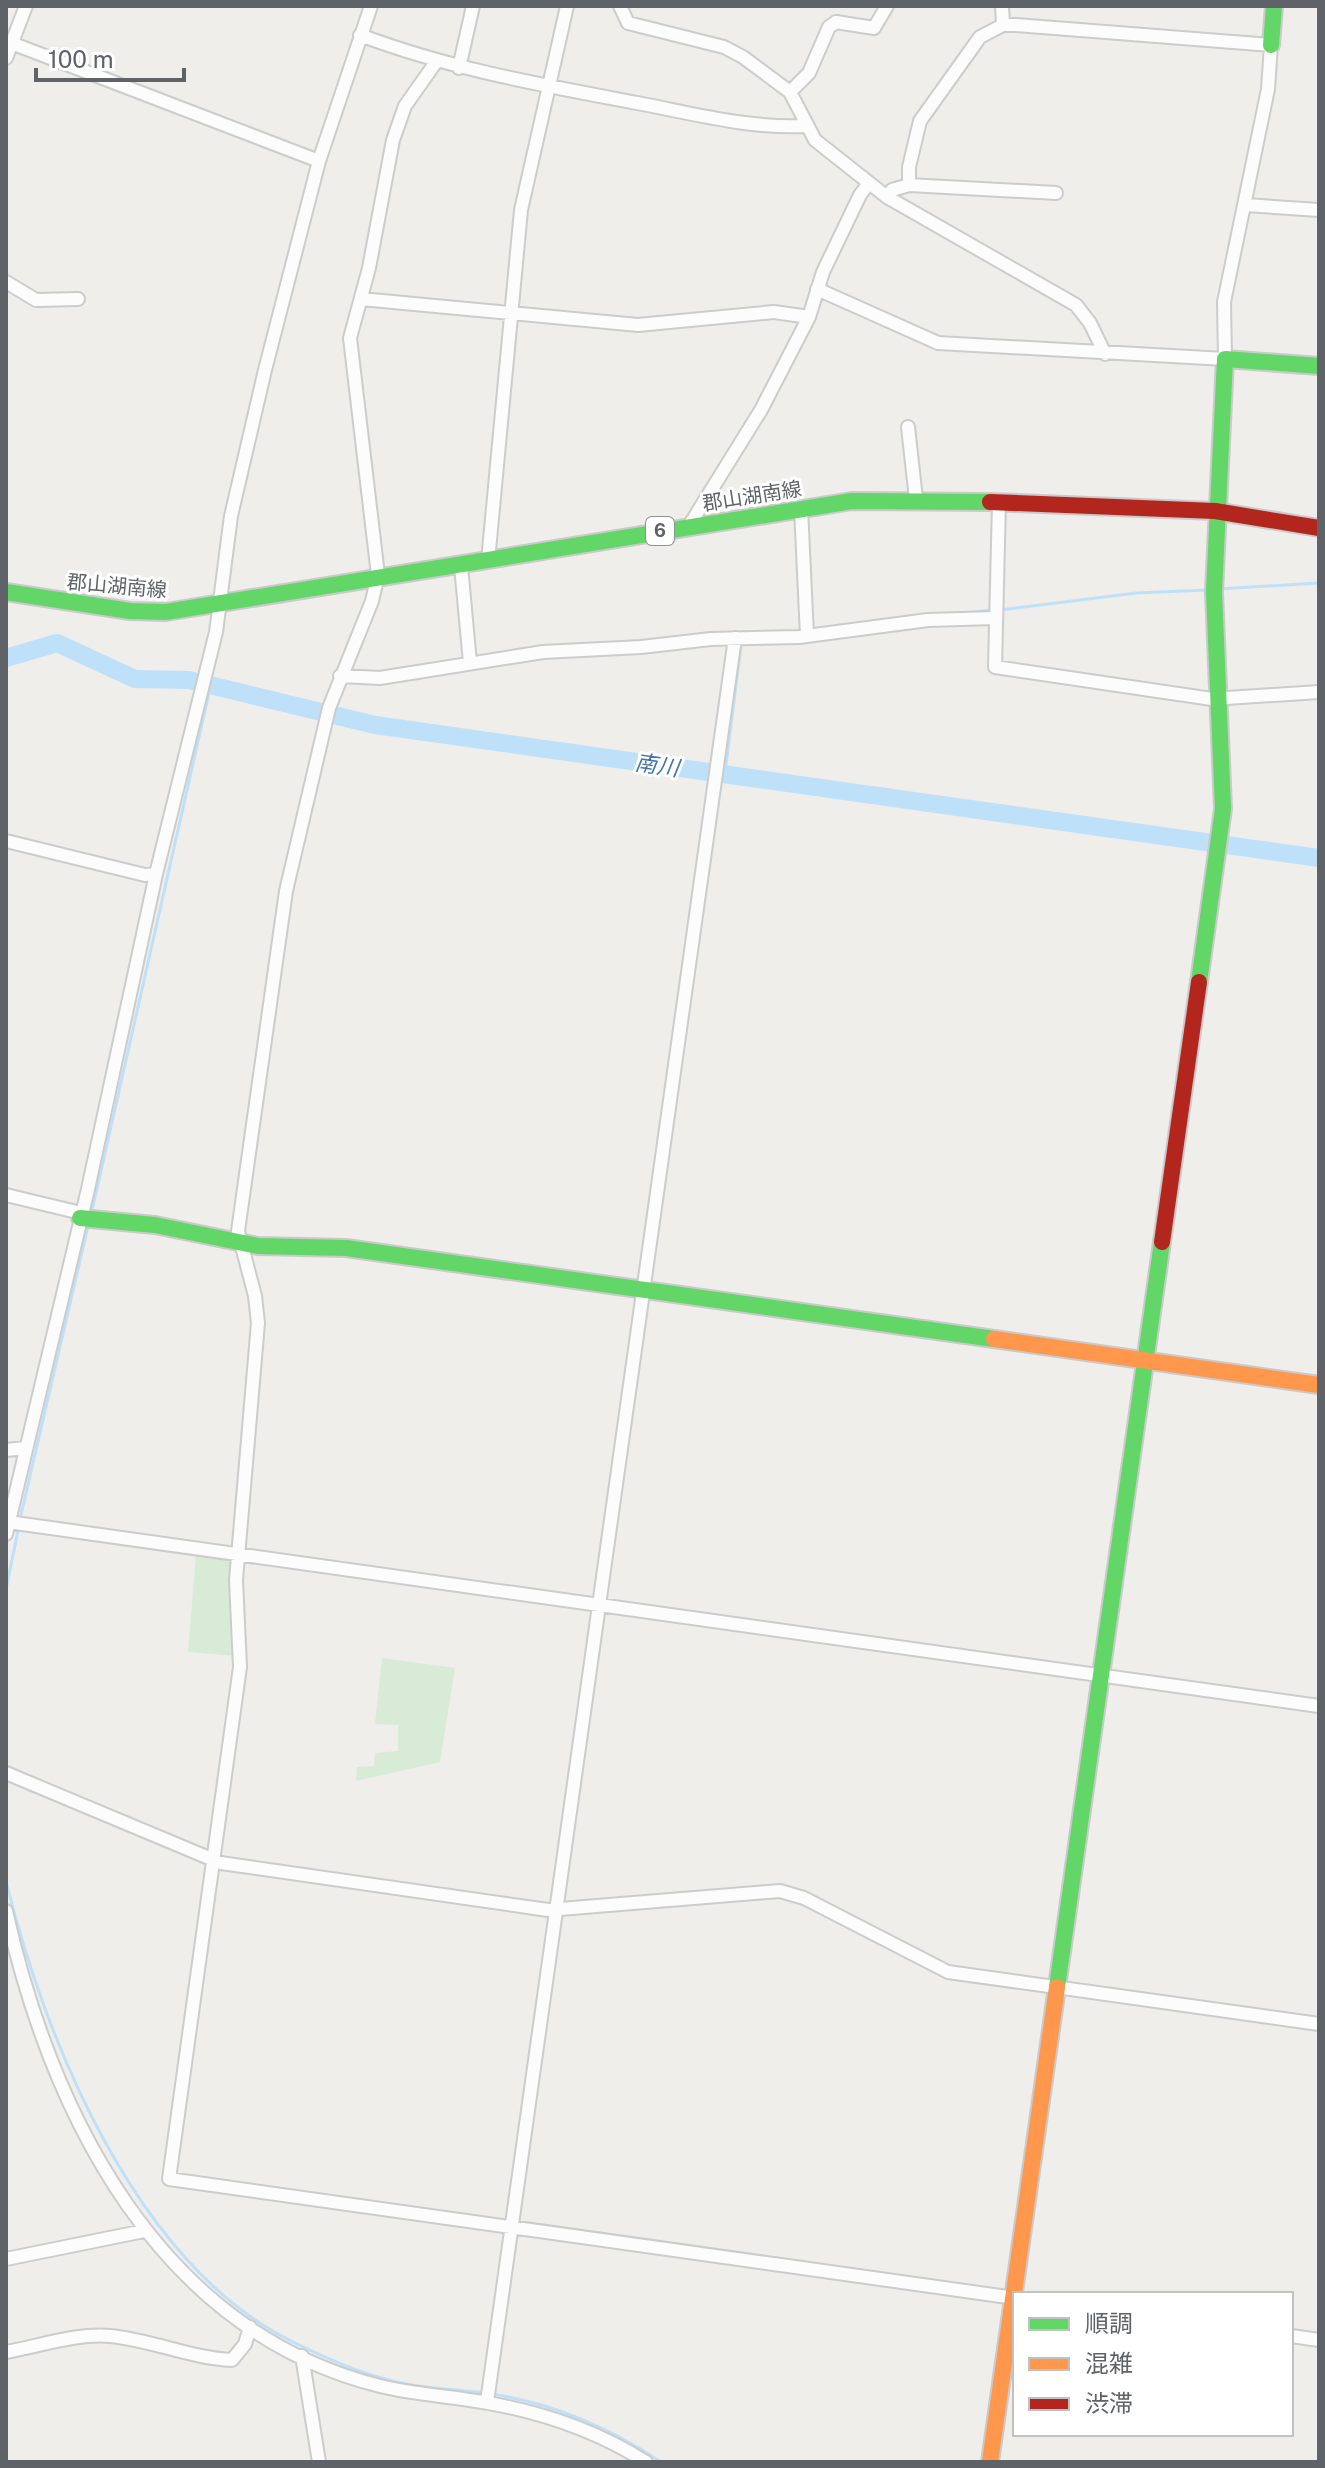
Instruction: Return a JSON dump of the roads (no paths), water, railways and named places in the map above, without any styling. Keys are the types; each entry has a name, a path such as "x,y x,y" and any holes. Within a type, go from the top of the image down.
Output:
{"street":[{"path":"6,58 9,42 26,6"},
{"path":"371,6 319,161 231,516 216,632 156,874 26,1448 13,1526 1319,1706"},
{"path":"459,68 473,6"},
{"path":"488,561 526,172 567,6"},
{"path":"620,6 628,23 724,47 743,57 790,92 805,126 821,145 842,158 887,197 1076,305 1090,323 1105,354"},
{"path":"790,92 809,73 829,27 836,22 874,28 887,6"},
{"path":"1002,6 1003,25"},
{"path":"1015,2292 1220,834 1224,783 1214,592 1215,511 1225,359 1224,302 1268,89 1274,6"},
{"path":"909,185 909,167 920,121 980,37 1003,25 1271,45"},
{"path":"360,35 436,62 548,87 697,116 805,126"},
{"path":"9,42 319,161"},
{"path":"436,62 405,106 393,140 361,299 350,338 362,455 372,507 376,580 372,601 329,708 286,891 238,1231 255,1296 258,1323 238,1556 240,1667 169,2179 1013,2298"},
{"path":"689,526 761,410 809,317 817,289 860,195 869,183"},
{"path":"887,197 892,190 909,185 1056,193"},
{"path":"1246,205 1319,210"},
{"path":"6,282 36,300 78,299"},
{"path":"817,289 938,343 1319,366"},
{"path":"361,299 638,325 774,312 809,317"},
{"path":"908,427 916,499"},
{"name":"郡山湖南線","path":"6,592 130,611 217,606 852,501 916,499 1215,511 1319,528"},
{"path":"999,502 995,667 1220,699 1319,692"},
{"path":"801,508 807,636"},
{"path":"461,566 470,663"},
{"path":"340,676 380,678 543,652 807,636 928,620 995,618"},
{"path":"487,2402 735,638"},
{"path":"6,841 145,875 156,874"},
{"path":"6,1195 81,1215 273,1247 346,1248 1319,1385"},
{"path":"6,1450 26,1448"},
{"path":"6,1773 150,1831 212,1861 557,1910 780,1891 804,1898 937,1968 1319,2024"},
{"path":"6,1911 38,2025 62,2085 98,2160 144,2231 200,2288 250,2327 302,2356 379,2386 487,2402 587,2429 646,2462"},
{"path":"6,2259 144,2231"},
{"path":"990,2462 1013,2305"},
{"path":"6,2352 75,2338 109,2336 186,2354 232,2360 245,2344 250,2327"},
{"path":"1293,2336 1319,2340"},
{"path":"302,2356 319,2462"}],"waterway":[{"path":"1219,589 1319,583"},
{"path":"1000,610 1136,593 1207,590"},
{"path":"964,613 993,610"},
{"name":"南川","path":"6,658 57,643 135,679 189,680 375,725 1319,858"},
{"path":"725,773 741,645"},
{"path":"91,1215 211,684"},
{"path":"20,1519 88,1226"},
{"path":"6,1589 19,1526"},
{"path":"6,1881 45,2009 73,2076 105,2142 143,2204 187,2260 237,2307 293,2342 322,2355 367,2374 397,2382 485,2393"},
{"path":"492,2394 538,2404 580,2419 621,2438 661,2462"}]}
